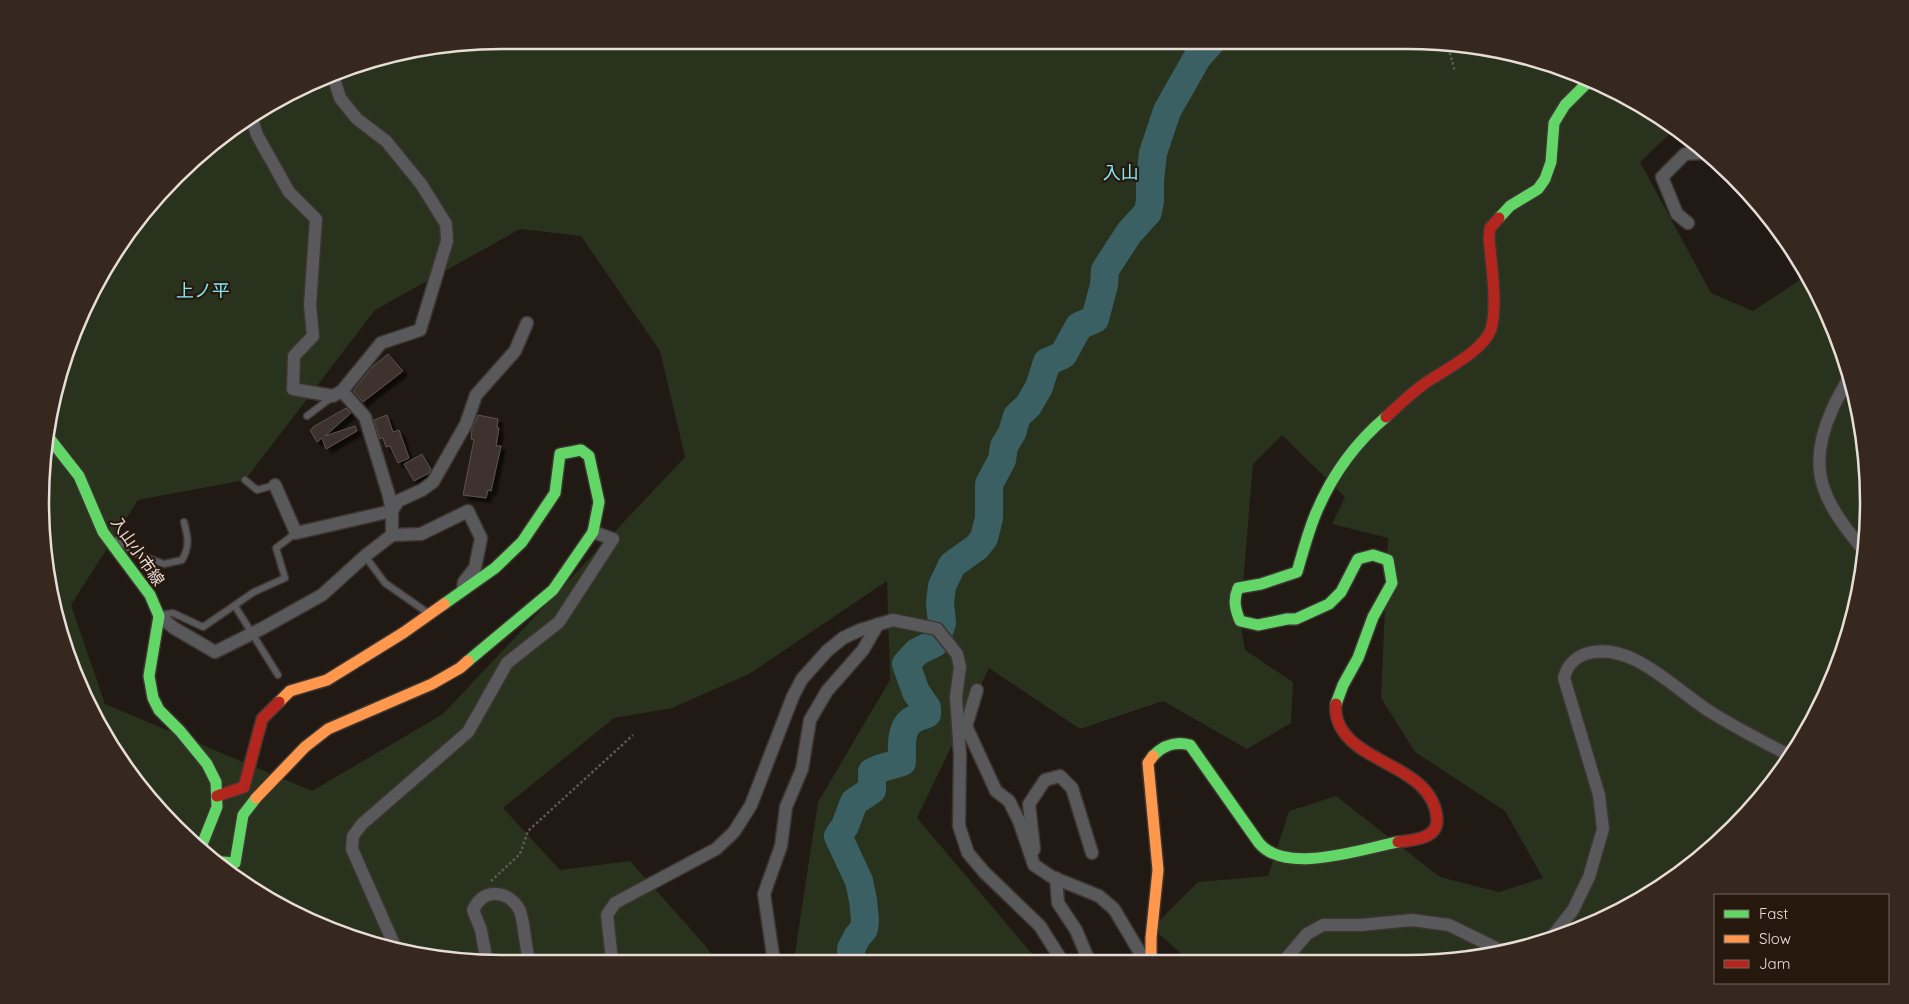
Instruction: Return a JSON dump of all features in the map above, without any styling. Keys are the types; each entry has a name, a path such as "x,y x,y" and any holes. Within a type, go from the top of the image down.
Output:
{"street":[{"path":"335,81 340,98 357,119 386,141 421,184 446,224 447,242 420,330 381,343 338,393"},
{"path":"1151,955 1158,889 1158,869 1148,763 1154,754 1162,748 1182,742 1190,746 1267,852 1274,855 1285,857 1344,855 1419,839 1431,834 1436,828 1437,814 1429,794 1421,785 1395,767 1362,749 1351,740 1343,730 1336,714 1340,691 1358,658 1372,618 1392,583 1388,560 1373,555 1358,559 1341,592 1329,604 1296,619 1258,625 1240,621 1234,605 1234,596 1238,588 1261,584 1296,572 1315,514 1326,491 1336,472 1366,434 1424,385 1461,361 1487,338 1491,329 1494,312 1490,228 1510,206 1538,189 1545,179 1551,162 1554,123 1564,105 1585,85"},
{"path":"253,123 257,135 289,192 316,218 310,305 313,336 294,356 293,388 338,393 365,417 392,511 392,535"},
{"path":"1688,223 1677,214 1662,177 1685,154 1697,153"},
{"path":"275,485 296,533 392,511 398,501 422,490 433,482 466,424 476,395 515,350 527,323"},
{"path":"1845,385 1832,410 1822,438 1818,453 1818,470 1828,498 1858,544"},
{"name":"入山小市線","path":"53,443 79,476 103,532 150,595 159,616"},
{"path":"217,796 244,787 262,719 290,692 327,680 403,633 494,568 522,542 555,493 560,454 581,450 589,456 599,502 593,532 553,590 460,668 432,684 328,729 305,747 243,815 234,863 227,862"},
{"path":"203,843 217,807 216,782 207,764 180,731 159,710 154,698 149,676 159,616 174,628 215,652 322,594 392,535 422,534 468,511 481,538 475,568 464,582 462,591"},
{"path":"393,942 352,849 353,836 362,824 468,732 507,663 559,622 613,538 593,532"},
{"path":"611,955 607,915 614,903 716,849 734,832 752,806 793,696 802,679 827,651 843,638 860,630 893,620 938,629 957,654 960,668 956,697 960,750 959,826 968,853 984,872 1040,926 1058,955"},
{"path":"773,955 764,894 780,846 786,807 802,769 810,720 827,691 863,650 878,624"},
{"path":"1558,929 1573,910 1589,876 1603,829 1599,795 1564,678 1566,670 1575,659 1588,654 1609,651 1632,658 1648,667 1710,712 1784,753"},
{"path":"960,750 977,690"},
{"path":"966,726 996,791 1009,801 1034,865 1056,878 1099,896 1114,910 1141,955"},
{"path":"1030,853 1034,849 1029,804 1045,780 1060,776 1072,788 1092,853"},
{"path":"1056,878 1058,903 1076,930 1086,955"},
{"path":"485,954 481,930 473,910 481,899 495,893 504,895 520,910 527,955"},
{"path":"1288,955 1307,934 1323,925 1361,925 1412,920 1449,925 1494,947"}],"lane":[{"path":"307,416 338,393"},
{"path":"245,480 257,490 275,485"},
{"path":"103,532 137,554 164,564 182,560 187,551 188,539 184,522"},
{"path":"159,616 173,614 204,627 254,592 285,578 276,548 296,533"},
{"path":"365,556 385,583 429,614"},
{"path":"234,606 278,676"}],"path":[{"path":"1449,51 1455,72"},
{"path":"487,885 520,854 528,831 633,735"}],"green space":[{"path":"1407,49 1466,53 1524,64 1580,83 1634,109 1671,133 1640,162 1711,293 1753,311 1802,279 1826,329 1836,356 1852,414 1856,443 1859,472 1859,532 1852,590 1845,619 1826,675 1814,702 1800,729 1767,778 1748,801 1706,843 1683,862 1634,895 1580,921 1524,940 1495,947 1437,954 1183,955 1152,928 1198,882 1268,876 1289,811 1336,796 1440,877 1499,892 1543,878 1505,811 1415,752 1381,698 1388,538 1332,524 1345,497 1282,435 1253,464 1240,621 1245,650 1293,682 1291,723 1247,749 1163,701 1080,729 989,668 917,818 1033,955 790,955 795,953 818,802 890,680 887,581 749,674 672,708 614,718 503,808 560,870 630,861 712,955 472,954 414,947 385,940 329,921 275,895 226,862 203,843 161,801 142,778 109,729 95,702 83,675 64,619 57,590 50,532 50,472 57,414 64,385 83,329 95,302 109,275 142,226 161,203 203,161 226,142 275,109 329,83 385,64 414,57 472,50","holes":["520,229 581,236 660,351 685,457 443,714 312,791 105,704 71,605 138,500 245,480 375,310"]}],"building":[{"path":"388,354 403,371 363,402 353,391 373,366"},
{"path":"346,408 351,413 325,436 355,426 357,431 326,449 322,438 317,442 310,430"},
{"path":"387,415 393,432 399,430 409,458 398,463 390,446 386,447 383,438 380,439 374,420"},
{"path":"478,415 498,419 497,428 499,428 496,446 501,446 491,491 488,490 486,498 463,495 474,440 471,439 472,429"},
{"path":"422,454 431,469 429,473 414,481 404,464"}],"waterway":[{"path":"851,955 851,949 857,937 864,929 863,900 859,881 838,836 845,826 854,802 872,790 872,772 902,762 904,731 911,721 927,714 927,708 916,692 906,664 917,652 935,643 942,623 940,603 942,586 952,565 977,547 984,538 989,518 989,484 1002,460 1004,446 1012,433 1017,416 1028,406 1039,387 1047,362 1063,355 1079,326 1095,319 1104,285 1105,270 1129,233 1148,212 1153,153 1167,111 1197,58 1205,49"}],"traffic: fast":[{"path":"1499,218 1510,206 1538,189 1545,179 1551,162 1554,123 1565,105 1585,85"},
{"path":"1336,704 1343,685 1358,658 1373,617 1392,583 1388,560 1373,555 1358,559 1341,592 1329,604 1296,619 1258,625 1240,621 1235,601 1238,588 1261,584 1297,572 1313,520 1329,486 1354,449 1386,417"},
{"path":"53,443 79,476 103,532 150,595 159,616 149,676 153,698 159,710 180,731 207,764 216,782 217,807 203,843"},
{"path":"444,604 495,568 522,542 555,493 560,454 581,450 589,456 599,502 593,532 553,590 468,661"},
{"path":"1153,756 1161,749 1170,745 1179,743 1190,745 1259,843 1271,853 1287,858 1306,859 1346,854 1398,842"},
{"path":"226,862 235,863 243,815 256,798"}],"traffic: slow":[{"path":"279,702 290,691 327,680 403,633 444,604"},
{"path":"256,798 305,747 328,729 432,684 460,668 468,661"},
{"path":"1151,955 1158,870 1148,763 1153,756"}],"traffic: jam":[{"path":"1386,417 1419,388 1471,353 1487,337 1491,329 1494,309 1490,228 1499,218"},
{"path":"217,796 244,787 262,719 279,702"},
{"path":"1336,704 1338,721 1343,731 1351,740 1366,752 1417,782 1427,792 1434,804 1437,819 1433,831 1424,837 1398,842"}],"district":[{"name":"入山","path":"1121,172"},
{"name":"上ノ平","path":"203,290"}]}
